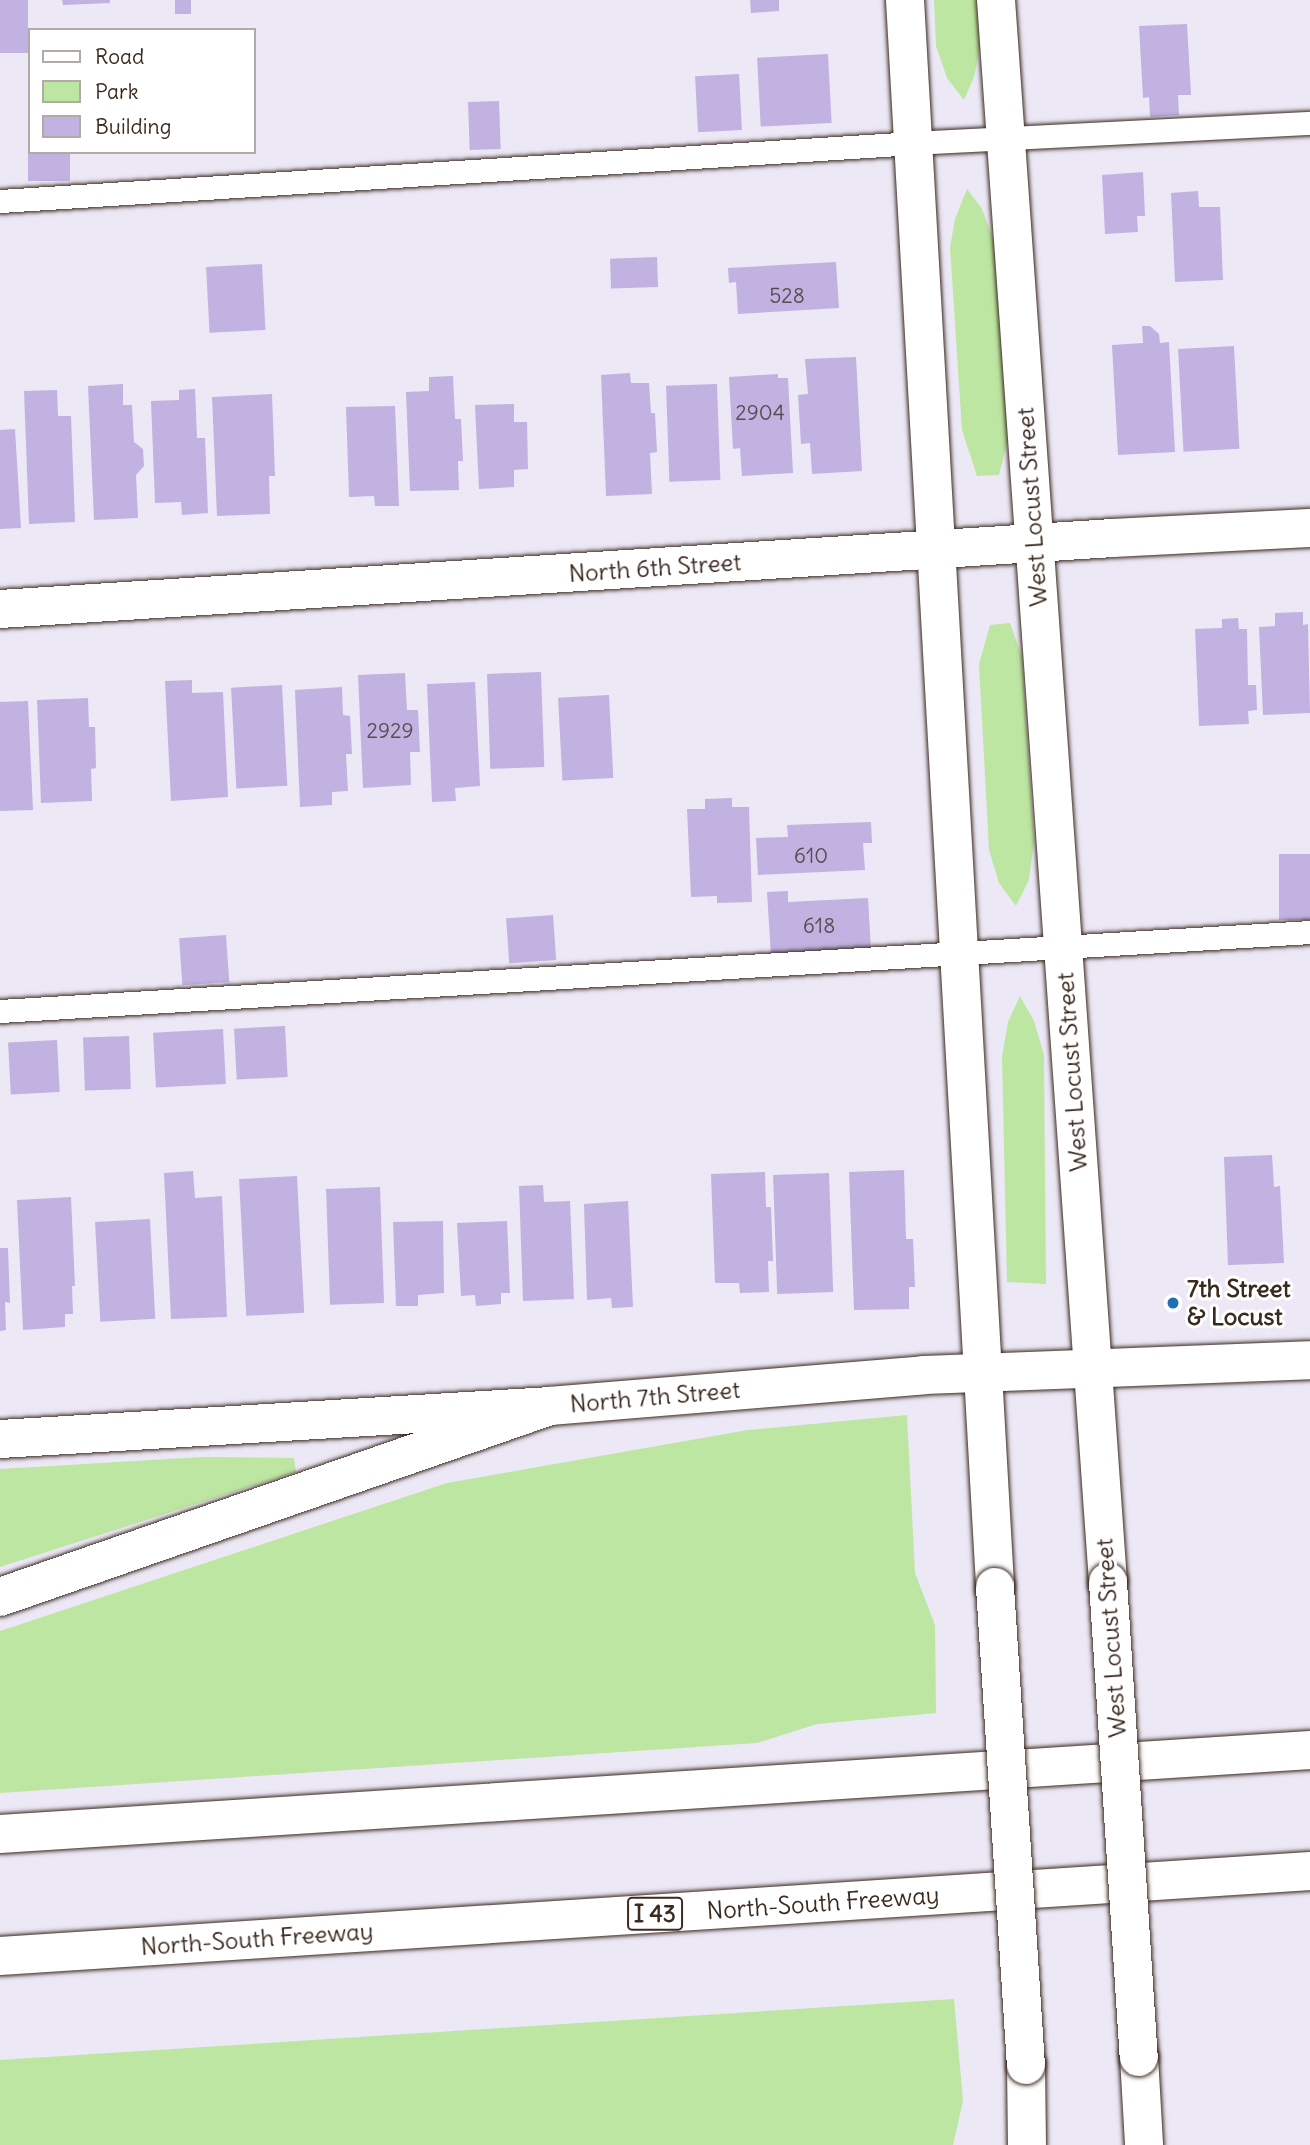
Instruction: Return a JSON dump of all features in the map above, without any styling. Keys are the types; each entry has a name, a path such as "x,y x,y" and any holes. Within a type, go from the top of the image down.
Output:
{"main road":[{"path":"905,0 995,1587 1026,2065 1027,2145"},
{"name":"West Locust Street","path":"996,0 1108,1582 1144,2145"},
{"name":"North 6th Street","path":"0,609 1310,528"},
{"name":"North 7th Street","path":"0,1439 550,1406 983,1373 1310,1360"},
{"path":"0,1597 550,1406"},
{"path":"0,1834 1310,1750"},
{"name":"North-South Freeway","path":"0,1956 1310,1871"}],"lane":[{"path":"0,201 913,144 1310,123"},
{"path":"0,1012 1310,932"}],"green space":[{"path":"934,0 978,0 981,44 974,77 964,100 947,78 936,46"},
{"path":"967,189 982,209 997,249 1008,440 999,475 977,476 962,430 950,247 955,219"},
{"path":"1010,623 1022,657 1034,841 1029,880 1016,906 999,883 989,850 979,664 990,625"},
{"path":"1020,996 1034,1021 1044,1055 1046,1284 1007,1282 1002,1057 1008,1022"},
{"path":"907,1415 915,1573 935,1625 936,1713 817,1724 757,1743 0,1793 0,1631 447,1483 748,1430"},
{"path":"202,1457 294,1458 296,1472 0,1567 0,1469"},
{"path":"954,1999 963,2101 953,2145 0,2145 0,2060"}],"building":[{"path":"0,0 28,0 28,53 0,53"},
{"path":"62,0 110,0 110,3 63,5"},
{"path":"175,0 191,0 191,14 175,14"},
{"path":"750,0 779,0 779,11 751,13"},
{"path":"1187,24 1191,95 1178,95 1179,115 1150,117 1149,97 1143,98 1139,26"},
{"path":"828,54 832,123 761,127 757,58"},
{"path":"739,74 742,130 698,132 695,76"},
{"path":"499,101 501,149 470,150 468,102"},
{"path":"28,154 70,154 70,181 28,181"},
{"path":"1143,172 1145,216 1137,216 1138,232 1105,234 1102,175"},
{"path":"1198,191 1199,207 1220,207 1223,280 1175,282 1171,193"},
{"path":"657,257 658,287 611,289 610,259"},
{"path":"836,262 839,308 738,314 736,282 729,283 728,268"},
{"path":"262,264 265,330 210,333 206,267"},
{"path":"1142,326 1150,326 1159,334 1160,343 1169,342 1175,452 1118,455 1112,345 1143,343"},
{"path":"1234,346 1239,449 1183,452 1178,349"},
{"path":"856,357 862,471 812,474 810,443 801,444 798,395 808,394 805,359"},
{"path":"630,373 631,383 649,383 651,413 655,413 657,452 650,453 652,494 606,496 601,375"},
{"path":"778,374 778,378 788,378 793,473 742,476 740,448 733,449 729,377"},
{"path":"453,376 455,419 461,419 463,461 458,461 459,490 410,491 406,392 429,391 429,377"},
{"path":"123,384 123,405 132,405 134,442 143,449 144,466 136,475 138,518 94,520 88,386"},
{"path":"717,384 720,480 669,482 666,386"},
{"path":"195,389 197,438 205,438 208,513 182,515 181,502 155,503 151,401 179,400 179,390"},
{"path":"57,390 58,416 71,416 75,522 29,524 24,391"},
{"path":"272,394 275,476 269,476 270,514 217,516 212,397"},
{"path":"514,404 514,422 527,422 528,469 514,470 514,487 479,489 475,405"},
{"path":"395,406 399,506 375,506 374,496 349,497 346,407"},
{"path":"15,429 21,528 0,529 0,430"},
{"path":"1303,612 1303,625 1308,624 1310,713 1263,715 1259,627 1275,626 1275,613"},
{"path":"1238,618 1239,629 1247,629 1248,685 1256,685 1257,710 1248,711 1249,724 1199,726 1195,629 1222,628 1222,619"},
{"path":"541,672 544,767 490,769 487,674"},
{"path":"405,673 407,710 418,710 420,752 410,752 411,785 363,788 358,675"},
{"path":"192,680 192,693 223,692 228,797 171,801 165,681"},
{"path":"475,682 480,786 455,788 456,801 432,802 427,684"},
{"path":"282,685 287,786 236,789 231,688"},
{"path":"342,687 343,715 350,716 352,754 346,754 348,791 332,792 332,805 300,807 295,690"},
{"path":"609,695 613,778 562,781 558,698"},
{"path":"88,698 89,727 95,727 96,768 91,769 92,801 41,803 37,700"},
{"path":"28,701 33,810 0,811 0,702"},
{"path":"732,798 732,807 749,807 752,902 717,903 717,896 691,897 687,809 705,809 705,799"},
{"path":"871,822 872,843 863,843 865,870 758,875 756,838 788,837 787,825"},
{"path":"1279,854 1310,854 1310,920 1279,920"},
{"path":"788,891 788,902 868,898 871,950 771,956 767,892"},
{"path":"553,915 556,960 509,963 506,918"},
{"path":"226,935 229,982 182,985 179,938"},
{"path":"285,1026 288,1077 237,1080 234,1029"},
{"path":"223,1029 226,1084 156,1088 153,1033"},
{"path":"129,1036 131,1089 85,1091 83,1038"},
{"path":"57,1040 60,1092 11,1094 8,1043"},
{"path":"1272,1155 1274,1187 1280,1186 1284,1263 1228,1265 1224,1157"},
{"path":"904,1170 906,1239 913,1239 915,1287 909,1287 909,1309 854,1310 849,1172"},
{"path":"193,1171 195,1198 222,1196 227,1317 171,1319 164,1173"},
{"path":"765,1172 766,1207 771,1207 773,1261 768,1261 769,1292 740,1293 739,1283 715,1283 711,1174"},
{"path":"829,1173 833,1292 777,1294 773,1175"},
{"path":"297,1176 304,1313 246,1316 239,1179"},
{"path":"543,1185 544,1202 570,1201 574,1299 523,1301 519,1186"},
{"path":"380,1187 384,1303 330,1305 326,1189"},
{"path":"71,1197 75,1286 72,1286 73,1314 65,1314 65,1327 23,1330 17,1200"},
{"path":"628,1201 633,1307 612,1308 611,1298 587,1300 584,1204"},
{"path":"150,1219 155,1319 100,1322 95,1222"},
{"path":"443,1221 444,1293 418,1295 418,1306 396,1306 393,1222"},
{"path":"507,1221 510,1293 501,1293 501,1304 476,1306 475,1295 461,1296 457,1223"},
{"path":"0,1248 8,1248 10,1303 5,1302 6,1330 0,1331"}],"place":[{"name":"7th Street & Locust","path":"1173,1303"}]}
